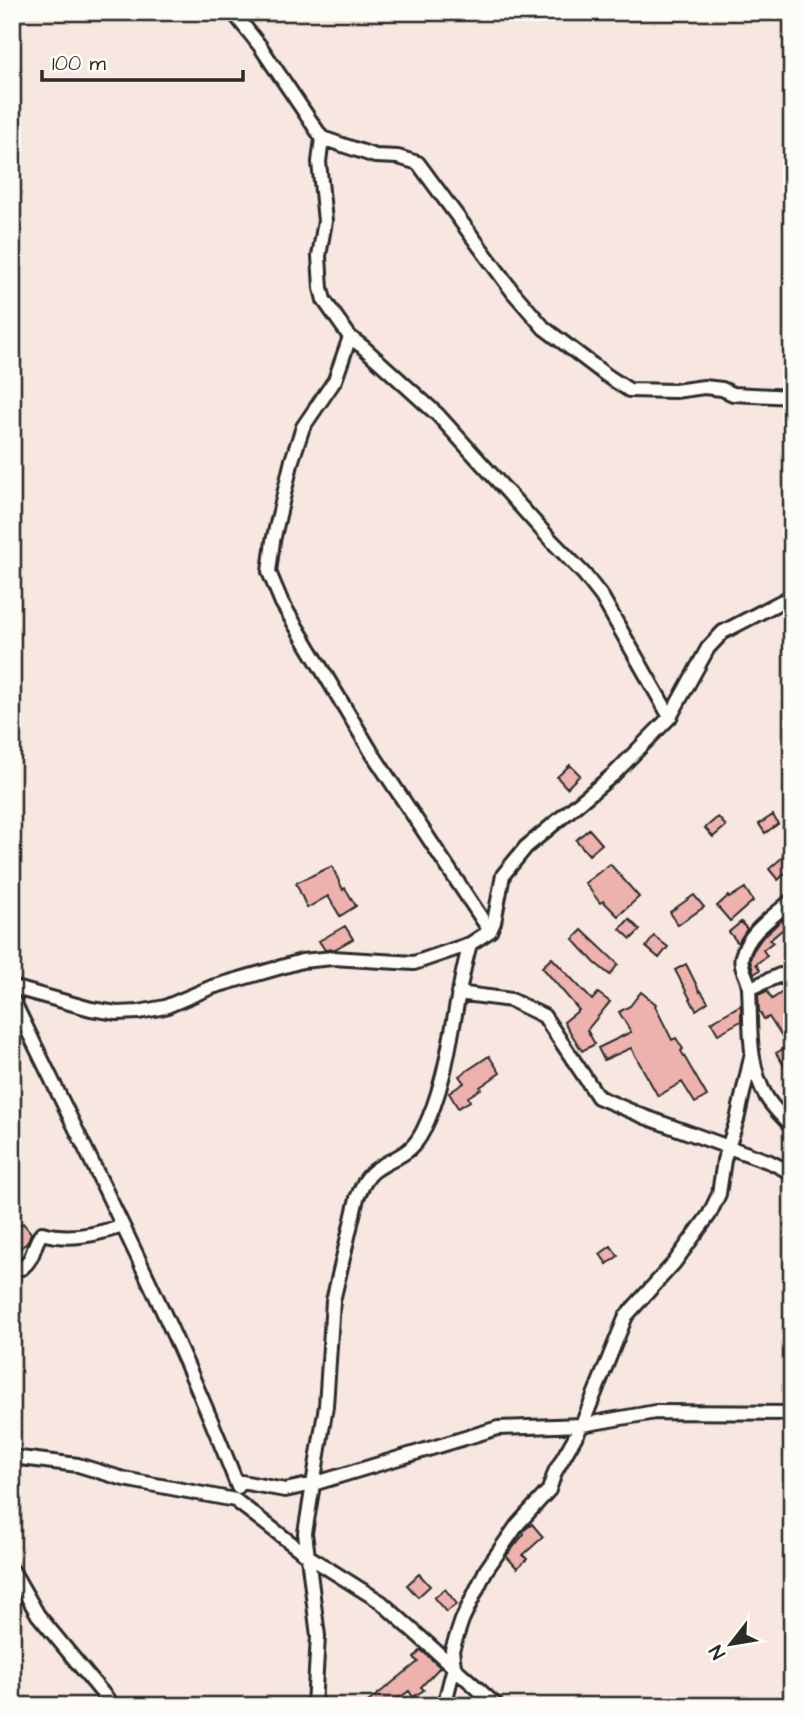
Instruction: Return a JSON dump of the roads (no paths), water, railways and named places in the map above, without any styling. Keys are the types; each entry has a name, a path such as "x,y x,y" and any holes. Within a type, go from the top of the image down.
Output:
{"street":[{"path":"233,12 260,46 322,138 375,156 398,157 418,163 513,292 544,328 606,375 629,390 675,391 704,387 722,389 733,394 792,397"},
{"path":"322,138 319,162 325,221 319,256 324,300 350,337 438,415 584,574 603,597 670,717"},
{"path":"350,337 335,380 303,427 289,471 269,572 282,603 372,753 490,930"},
{"path":"12,987 91,1009 117,1013 139,1012 165,1007 212,987 302,961 333,958 414,964 470,944 490,930 494,922 503,875 526,847 614,774 670,717 708,648 723,632 792,596"},
{"path":"444,1706 454,1667 452,1650 486,1570 518,1524 549,1490 555,1472 582,1425 626,1316 674,1263 709,1215 719,1194 751,1053 749,989 741,959 750,939 792,900"},
{"path":"314,1706 318,1636 305,1533 326,1406 333,1301 357,1198 364,1183 374,1171 414,1148 424,1129 449,1057 458,993 470,944"},
{"path":"749,989 780,975 792,982"},
{"path":"458,993 511,1000 544,1016 598,1097 771,1162 792,1173"},
{"path":"12,998 205,1402 246,1507"},
{"path":"751,1053 767,1098 792,1127"},
{"path":"12,1267 22,1268 32,1260 37,1240 42,1233 51,1236 94,1236 121,1226"},
{"path":"236,1482 285,1490 498,1428 582,1425 655,1412 792,1413"},
{"path":"12,1457 78,1465 124,1479 235,1500 308,1556 381,1602 497,1706"},
{"path":"12,1570 38,1615 113,1706"}]}
